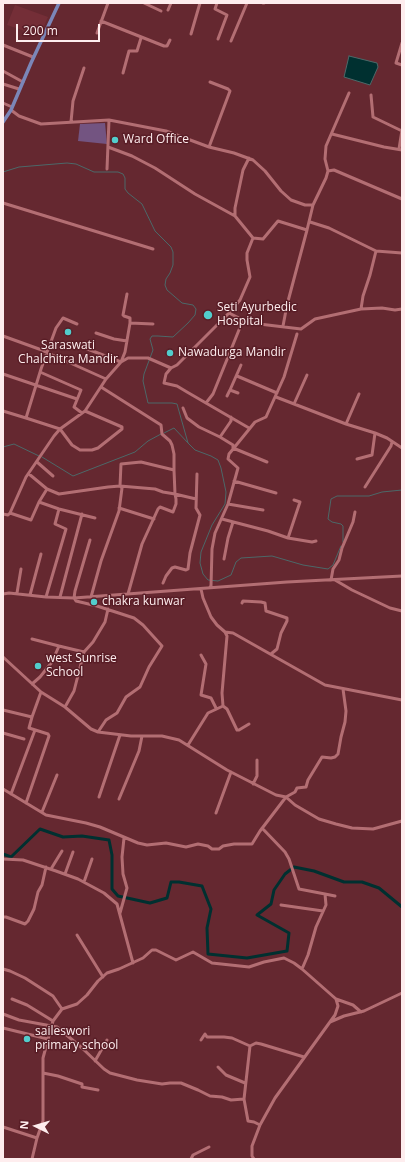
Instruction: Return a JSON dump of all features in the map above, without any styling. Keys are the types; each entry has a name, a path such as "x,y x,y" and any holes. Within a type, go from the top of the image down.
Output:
{"main road":[{"path":"3,122 12,108 33,57 59,3"}],"street":[{"path":"97,33 108,3"},
{"path":"144,3 161,11"},
{"path":"168,10 171,3"},
{"path":"191,34 200,3"},
{"path":"217,3 215,9 227,15 218,39"},
{"path":"231,42 247,3"},
{"path":"101,21 141,38 166,46 170,40"},
{"path":"123,73 129,52 137,51 141,38"},
{"path":"402,43 396,63 402,65"},
{"path":"3,45 33,57"},
{"path":"72,122 73,101 84,68"},
{"path":"4,72 23,82"},
{"path":"209,147 230,91 210,82"},
{"path":"3,84 19,89"},
{"path":"283,326 287,304 310,222 311,211 328,171 325,159 326,146 349,93"},
{"path":"332,134 401,150 402,130 373,117 371,95"},
{"path":"3,103 12,108 20,116 41,124 109,120 166,131 209,147 234,153 249,158 265,171 281,191 291,200 305,205 313,205"},
{"path":"107,169 109,120"},
{"path":"108,147 132,156 155,168 194,194 235,216 254,238 263,239 278,222 307,230"},
{"path":"235,216 234,208 238,190 243,170 249,158"},
{"path":"328,171 334,170 402,199"},
{"path":"3,203 153,249"},
{"path":"305,205 311,211"},
{"path":"310,222 329,228 376,251 402,253"},
{"path":"249,428 236,422 232,418 177,386 164,383 166,374 171,368 177,365 240,300 250,277 247,260 254,238"},
{"path":"361,309 362,296 370,275 376,251"},
{"path":"121,362 125,352 130,322 130,318 124,316 123,314 127,294"},
{"path":"229,313 243,320 264,325 299,328 315,319 361,309 402,309"},
{"path":"26,418 40,372 56,328 63,318 77,324"},
{"path":"206,403 213,394 243,320"},
{"path":"130,322 154,324"},
{"path":"209,588 212,567 212,549 215,533 228,504 238,468 228,459 229,454 255,422 266,417 284,377 299,328"},
{"path":"96,333 114,339 127,341"},
{"path":"3,336 39,349 106,379"},
{"path":"72,343 121,362"},
{"path":"10,513 26,477 47,446 60,429 83,412 106,379 121,362 128,358 148,358 171,368"},
{"path":"227,396 242,365"},
{"path":"3,411 60,429 72,445 80,450 92,450 98,448 122,429 122,427 74,407 81,390 40,372"},
{"path":"3,374 77,398"},
{"path":"294,404 307,375"},
{"path":"237,376 277,393"},
{"path":"101,387 161,425 162,434 170,441 174,454 174,494 176,504 174,512 159,507 142,544 128,594"},
{"path":"230,390 238,393"},
{"path":"346,424 359,394"},
{"path":"276,397 346,424 375,433 387,438 402,448"},
{"path":"183,408 187,418 199,427 233,445 233,448 267,462"},
{"path":"220,438 232,418"},
{"path":"357,460 372,455 375,433"},
{"path":"365,487 392,446 392,442"},
{"path":"37,462 53,476"},
{"path":"91,597 101,561 119,508 122,488 120,486 121,464 123,462 141,462 174,470"},
{"path":"29,474 47,489 59,494 120,486 155,489 196,498"},
{"path":"163,583 172,568 188,569 190,553 200,514 196,508 197,474"},
{"path":"234,481 276,493"},
{"path":"3,514 8,515 10,513 31,520 47,489"},
{"path":"288,538 300,502 294,500"},
{"path":"39,502 59,509 95,518"},
{"path":"228,504 263,510"},
{"path":"119,508 154,519"},
{"path":"53,529 59,509"},
{"path":"333,580 333,568 339,560 342,548 353,522 355,512"},
{"path":"60,597 82,514"},
{"path":"222,519 288,538 312,542 316,541"},
{"path":"224,559 233,522"},
{"path":"46,597 66,529 55,524"},
{"path":"74,598 90,540"},
{"path":"30,595 41,554"},
{"path":"17,594 21,569"},
{"path":"3,594 74,598 402,576"},
{"path":"333,580 390,608 402,611"},
{"path":"201,589 203,598 211,616 227,636 222,706"},
{"path":"74,598 76,601 108,609 134,618 143,625 162,646 149,667 140,688 126,697 117,713 106,720 98,732"},
{"path":"242,603 242,601 265,603 266,611 287,618 287,622 281,633 277,649 271,654"},
{"path":"65,707 74,691 84,652 93,642 105,622 108,609"},
{"path":"225,632 233,633 325,685 402,700"},
{"path":"32,639 84,652"},
{"path":"32,684 40,677 52,662 59,646"},
{"path":"201,655 206,664 201,695 211,698 216,708"},
{"path":"3,657 41,692 65,707 91,729 98,732 120,735 162,736 173,738 188,745 253,784 276,795 286,797 295,805 319,819 352,828 373,829 402,822"},
{"path":"3,789 46,814 86,822 138,844 166,844 186,847 198,844 208,846 212,849 219,849 223,846 234,844 252,844 262,828 286,797 295,792 297,788 306,787 308,780 322,757 330,758 335,757 338,754 346,711 343,689"},
{"path":"26,803 49,736 48,734 29,728 41,692"},
{"path":"188,745 208,713 222,706"},
{"path":"222,706 227,709 237,730 249,724"},
{"path":"3,710 32,717"},
{"path":"12,794 35,730"},
{"path":"3,733 24,739"},
{"path":"99,797 120,735"},
{"path":"119,799 139,751 142,736"},
{"path":"253,784 257,776 257,760"},
{"path":"216,813 231,772"},
{"path":"42,812 57,775"},
{"path":"262,828 285,852 295,874 299,889 335,896"},
{"path":"120,913 127,888 123,874 122,858 124,838"},
{"path":"51,869 62,851"},
{"path":"65,874 73,852"},
{"path":"3,859 23,860 46,867 100,890 117,904 133,963"},
{"path":"84,882 92,859"},
{"path":"3,917 25,924 28,921 34,909 38,892 42,886 46,867"},
{"path":"302,968 308,955 316,927 326,905 325,894"},
{"path":"281,905 323,911"},
{"path":"78,935 103,977"},
{"path":"32,1159 43,1121 43,1058 53,1021 62,1009 76,1004 87,995 107,973 143,958 152,950 156,950 176,960 193,952 212,963 249,967 284,958 302,968 336,999 353,1005 361,1012"},
{"path":"3,969 25,978 53,996 62,1009"},
{"path":"329,1023 344,1016 361,1012 402,993"},
{"path":"12,999 27,1005 53,1021"},
{"path":"254,1159 252,1156 252,1146 260,1125 275,1098 335,1015 338,1006 336,999"},
{"path":"3,1014 18,1020 57,1027 110,1073 137,1080 162,1084 181,1083 210,1096 222,1097 231,1100 244,1099"},
{"path":"3,1028 48,1039"},
{"path":"201,1040 205,1034 207,1037 232,1038 250,1046"},
{"path":"95,1061 107,1040"},
{"path":"250,1046 256,1043 261,1044 304,1057"},
{"path":"250,1046 244,1099 248,1121 260,1125"},
{"path":"218,1067 226,1075 245,1083"},
{"path":"43,1073 82,1084 82,1087 98,1090"},
{"path":"3,1127 37,1138"},
{"path":"190,1159 193,1155 209,1148"}],"shaded area":[{"path":"15,5 48,17 40,36 7,25"},
{"path":"105,123 107,144 78,141 80,124"}],"water":[{"path":"349,56 377,63 378,67 370,85 344,77"}],"waterway":[{"path":"3,172 19,167 67,163 76,164 94,172 118,172 123,174 125,178 125,189 142,204 155,231 171,247 173,252 173,265 166,279 165,285 167,290 182,303 193,305 196,309 195,315 173,337 152,336 150,339 153,350 143,381 148,403 177,404 188,443 195,450 218,460 221,468 226,492 225,504 212,525 201,552 200,563 203,574 208,580 218,581 231,575 236,562 241,558 272,556 303,565 328,569 333,565 341,546"},
{"path":"164,433 174,428 188,443"},
{"path":"42,457 73,476 135,452 148,441 161,434"},
{"path":"3,447 14,444 39,456"},
{"path":"343,542 343,526 328,519 331,499 337,496 369,496 382,492 402,490"},
{"path":"3,854 11,857 40,829 63,837 82,836 109,840 112,855 112,889 118,896 150,903 167,898 171,882 202,886 211,909 207,928 208,954 247,958 287,951 289,933 257,915 271,904 274,890 285,874 294,867 314,871 344,882 362,882 379,888 402,907"}],"place":[{"name":"Ward Office","path":"115,140"},
{"name":"Seti Ayurbedic Hospital","path":"208,315"},
{"name":"Saraswati Chalchitra Mandir","path":"68,332"},
{"name":"Nawadurga Mandir","path":"170,353"},
{"name":"chakra kunwar","path":"94,602"},
{"name":"west Sunrise School","path":"38,666"},
{"name":"saileswori primary school","path":"27,1039"}]}
